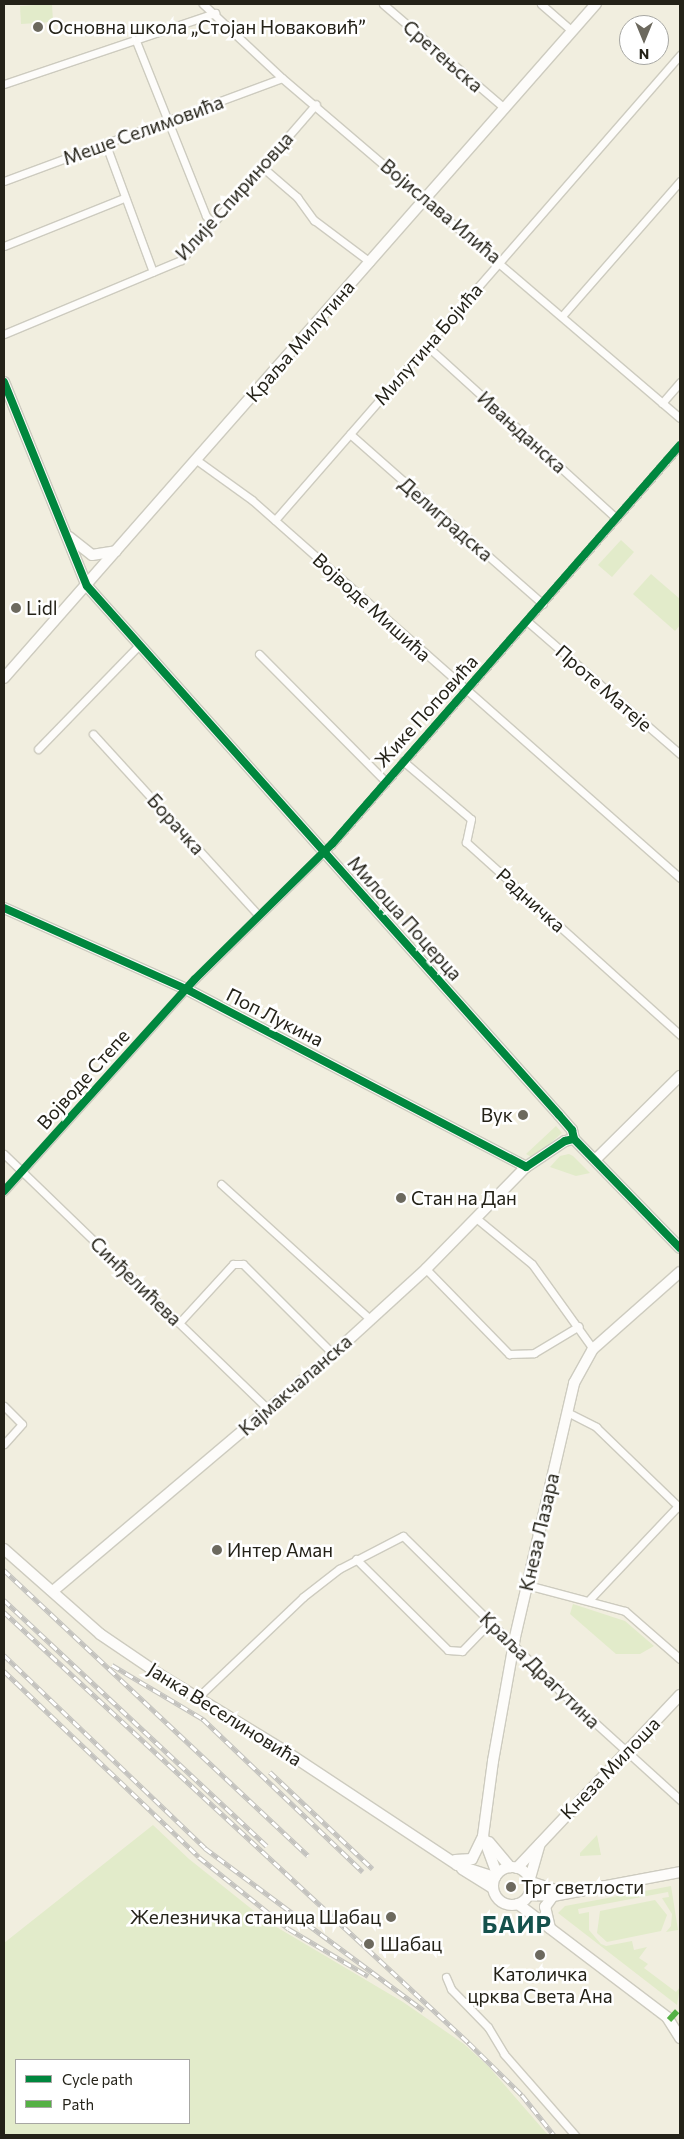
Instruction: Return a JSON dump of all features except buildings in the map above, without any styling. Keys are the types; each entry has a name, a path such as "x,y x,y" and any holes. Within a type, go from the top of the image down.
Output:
{"street":[{"name":"Војислава Илића","path":"202,4 216,13 282,78 316,104 501,262 680,418"},
{"name":"Сретењска","path":"383,4 503,107"},
{"path":"542,4 572,31"},
{"name":"Краља Милутина","path":"4,678 87,586 195,459 370,262 503,107 596,4"},
{"path":"4,84 216,13"},
{"path":"136,41 206,216 214,224"},
{"name":"Милутина Бојића","path":"274,520 680,55"},
{"name":"Меше Селимовића","path":"4,180 106,146 282,78"},
{"name":"Илије Спириновца","path":"4,334 181,260 316,104"},
{"path":"106,146 153,272"},
{"path":"261,166 297,197 314,220 370,262"},
{"path":"562,316 680,181"},
{"path":"4,246 124,198"},
{"name":"Ивањданска","path":"427,346 616,518"},
{"path":"4,382 87,586"},
{"path":"662,403 680,382"},
{"name":"Делиградска","path":"350,434 543,604"},
{"name":"Жике Поповића","path":"186,989 258,915 324,852 385,781 467,692 680,446"},
{"name":"Војводе Мишића","path":"195,459 274,520 467,692 679,876"},
{"path":"68,536 92,554 116,551"},
{"name":"Милоша Поцерца","path":"87,586 559,1115 572,1130 574,1139 596,1159 680,1248"},
{"name":"Проте Матеје","path":"527,621 680,754"},
{"path":"38,749 139,645"},
{"path":"259,654 385,781"},
{"name":"Борачка","path":"93,734 258,915"},
{"name":"Радничка","path":"403,761 471,820 466,842 680,1035"},
{"name":"Поп Лукина","path":"4,908 186,989 526,1167"},
{"name":"Војводе Степе","path":"4,1191 186,989"},
{"path":"596,1159 680,1076"},
{"name":"Кајмакчаланска","path":"53,1591 333,1354 426,1269 526,1167 565,1141 574,1139"},
{"name":"Синђелићева","path":"4,1154 268,1409"},
{"path":"221,1184 370,1319"},
{"path":"476,1218 532,1264 594,1349"},
{"path":"179,1322 234,1264 243,1264 333,1354"},
{"path":"426,1269 509,1354 534,1353 579,1326"},
{"name":"Кнеза Лазара","path":"496,1875 483,1836 513,1646 566,1412 576,1376 594,1349 680,1272"},
{"path":"4,1406 22,1424 4,1444"},
{"path":"566,1412 596,1428 679,1507 590,1599"},
{"name":"Краља Драгутина","path":"356,1559 403,1536 513,1646 680,1800"},
{"name":"Јанка Веселиновића","path":"4,1549 100,1634 196,1699 285,1751 492,1888"},
{"path":"196,1699 303,1597 356,1559 448,1650 462,1651 490,1623"},
{"path":"527,1585 590,1599 635,1618 680,1659"},
{"name":"Кнеза Милоша","path":"514,1867 680,1695"},
{"path":"446,1857 469,1861 483,1836 530,1880 549,1890 565,1892"},
{"name":"Кнеза Милоша","path":"530,1880 541,1841"},
{"name":"Јанка Веселиновића","path":"457,1865 496,1875"},
{"path":"514,1867 496,1875 492,1888 500,1901 553,1896 565,1892 680,1872"},
{"path":"525,1899 530,1880"},
{"path":"550,1928 545,1908 553,1896"},
{"path":"525,1899 550,1928 667,2017 680,2038"},
{"path":"446,1977 451,1989 488,2027 504,2054 575,2135"}],"green space":[{"path":"52,4 53,22 21,24 20,6"},
{"path":"621,540 634,552 612,577 598,565"},
{"path":"651,574 680,599 680,625 675,631 633,594"},
{"path":"556,1126 562,1133 533,1158 526,1154"},
{"path":"569,1154 590,1173 576,1176 550,1167 560,1156"},
{"path":"573,1604 625,1621 654,1646 640,1654 616,1654 570,1614"},
{"path":"153,1825 189,1859 268,1922 403,2002 464,2044 489,2067 548,2135 4,2135 4,1943"},
{"path":"597,1835 601,1855 580,1856 580,1853"},
{"path":"671,1886 678,1930 666,1932 671,1926 672,1914 662,1898 669,1897 668,1892 578,1909 579,1914 589,1912 589,1930 601,1944 606,1946 632,1941 634,1950 647,1947 639,1958 648,1964 644,1968 676,1992 680,1987 677,2005 558,1913 565,1906"},
{"path":"655,1900 667,1915 661,1931 607,1942 597,1933 600,1911"}],"railway":[{"path":"4,1570 308,1855"},
{"path":"4,1600 267,1846"},
{"path":"4,1612 469,2043 522,2095 554,2135"},
{"path":"4,1655 205,1848 423,2010"},
{"path":"112,1665 203,1719 363,1872"},
{"path":"4,1671 199,1857 289,1929 368,1976"},
{"path":"270,1772 373,1869"}],"marked path":[{"path":"669,2020 680,2008"}],"cycle path":[{"path":"4,382 87,586 559,1115 572,1130 574,1139"},
{"path":"4,1191 195,979 332,844 680,445"},
{"path":"4,908 186,989 526,1167 565,1141 574,1139"},
{"path":"574,1139 680,1248"}],"place":[{"name":"Основна школа „Стојан Новаковић”","path":"38,27"},
{"name":"Lidl","path":"16,608"},
{"name":"Вук","path":"523,1115"},
{"name":"Стан на Дан","path":"401,1198"},
{"name":"Интер Аман","path":"217,1550"},
{"name":"Трг светлости","path":"511,1887"},
{"name":"Железничка станица Шабац","path":"391,1917"},
{"name":"Шабац","path":"369,1944"},
{"name":"Католичка црква Света Ана","path":"540,1955"}],"district":[{"name":"БАИР","path":"517,1924"}]}
